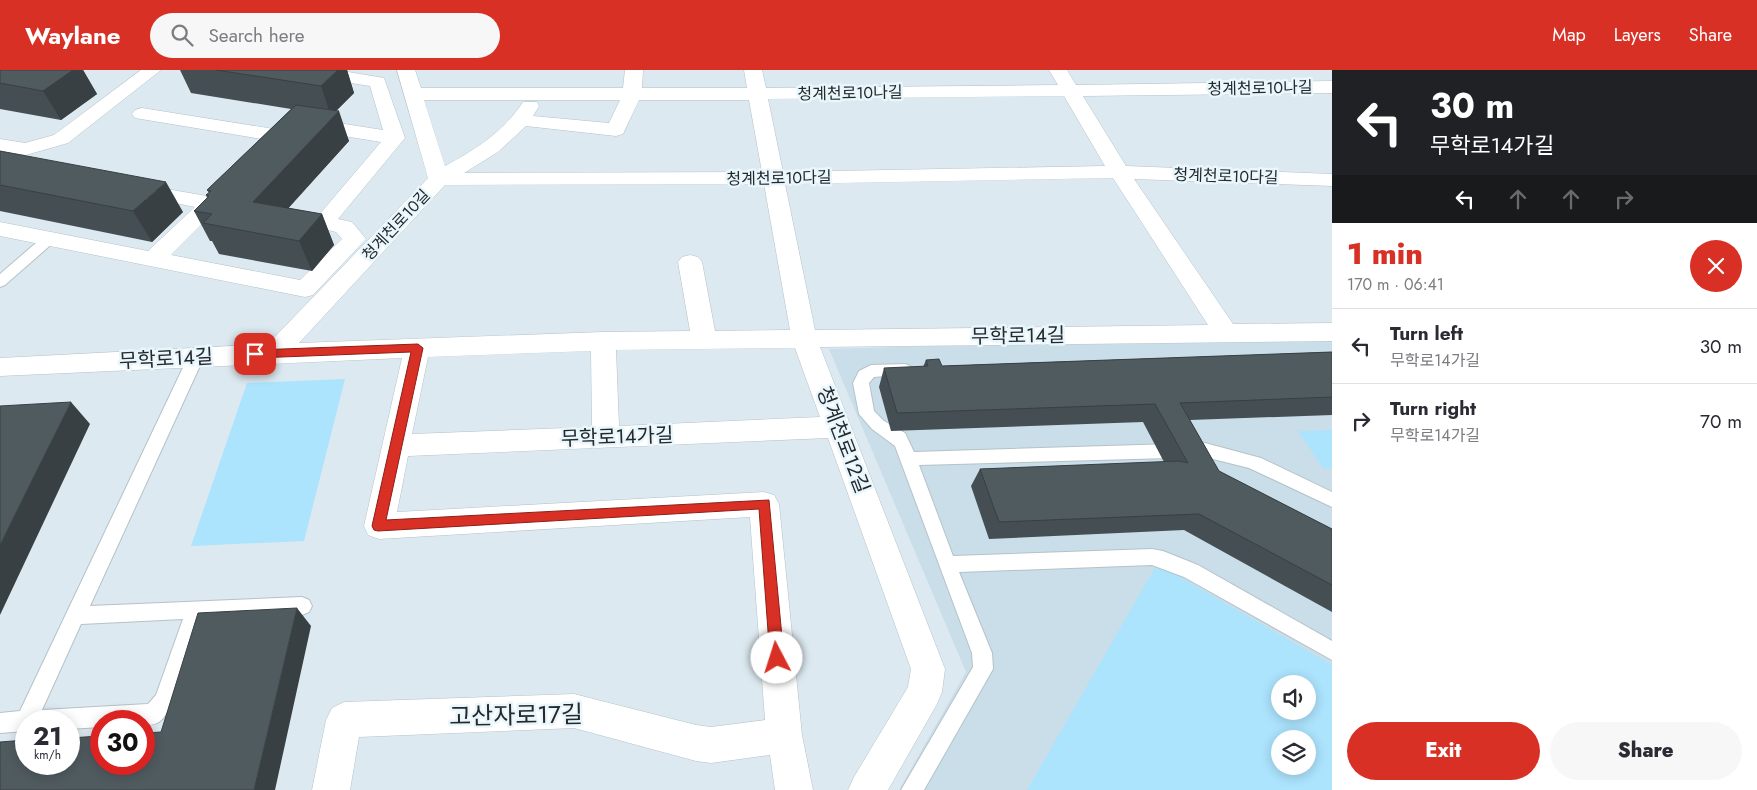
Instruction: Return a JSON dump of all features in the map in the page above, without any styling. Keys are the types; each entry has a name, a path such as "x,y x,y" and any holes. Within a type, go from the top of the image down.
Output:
{"street":[{"path":"0,145 26,149 60,139 152,70"},
{"path":"301,70 378,82 395,138"},
{"name":"청계천로10길","path":"275,353 439,179 406,70"},
{"path":"520,120 616,130 632,94 634,70"},
{"name":"청계천로12길","path":"753,70 804,338 928,669 925,692 867,790"},
{"path":"1058,70 1120,172 1226,333"},
{"name":"청계천로10나길","path":"413,94 536,94 574,86 632,94 1332,87"},
{"path":"439,179 492,148 520,120 536,94"},
{"path":"142,114 280,136 319,126 395,138"},
{"path":"259,156 280,136"},
{"path":"0,229 305,289 355,239 344,227 324,222 395,138"},
{"name":"청계천로10다길","path":"439,179 774,178 1120,172 1332,180"},
{"path":"153,259 238,176"},
{"path":"115,186 211,203"},
{"path":"690,262 704,340"},
{"name":"무학로14길","path":"0,367 275,353 603,342 1332,332"},
{"path":"603,342 606,437"},
{"path":"418,348 378,526 764,504 784,735 794,790"},
{"name":"무학로14가길","path":"396,446 838,427"},
{"name":"고산자로17길","path":"332,790 344,720 574,711 596,715 696,743 711,745 784,735"}],"lane":[{"path":"0,282 49,239"},
{"path":"0,723 26,721 196,357"},
{"path":"912,790 983,669 982,653 908,459 898,438 878,425 867,414 862,379 864,375 872,371 920,370"},
{"path":"908,459 1206,450 1239,456 1262,464 1332,500"},
{"path":"947,564 1152,557 1163,559 1191,571 1332,651"},
{"path":"76,615 302,606"},
{"path":"80,718 153,714 164,701 196,611"}],"shaded area":[{"path":"1332,334 1332,790 899,790 966,672 829,349"},
{"path":"345,379 304,541 191,546 247,383"},
{"path":"1332,430 1332,468 1323,468 1298,431"},
{"path":"1157,564 1332,665 1332,790 1027,790"}],"building":[{"path":"0,70 73,70 43,91 0,83"},
{"path":"216,70 338,70 321,86"},
{"path":"296,105 339,111 253,202 322,214 299,241 203,223 212,214 194,211 209,196 206,195 211,191 207,190"},
{"path":"0,151 166,182 133,211 0,185"},
{"path":"1332,352 1332,397 1180,403 1219,471 1332,529 1332,585 1199,514 999,522 980,469 1179,461 1188,463 1155,404 897,413 884,368 928,366 926,360 939,359 942,366"},
{"path":"71,402 0,545 0,406"},
{"path":"297,608 254,790 0,790 0,742 15,741 15,775 80,775 80,737 90,737 90,775 155,775 155,732 161,732 198,613"}],"route":[{"path":"255,354 418,348 378,526 764,504 777,658"}]}
